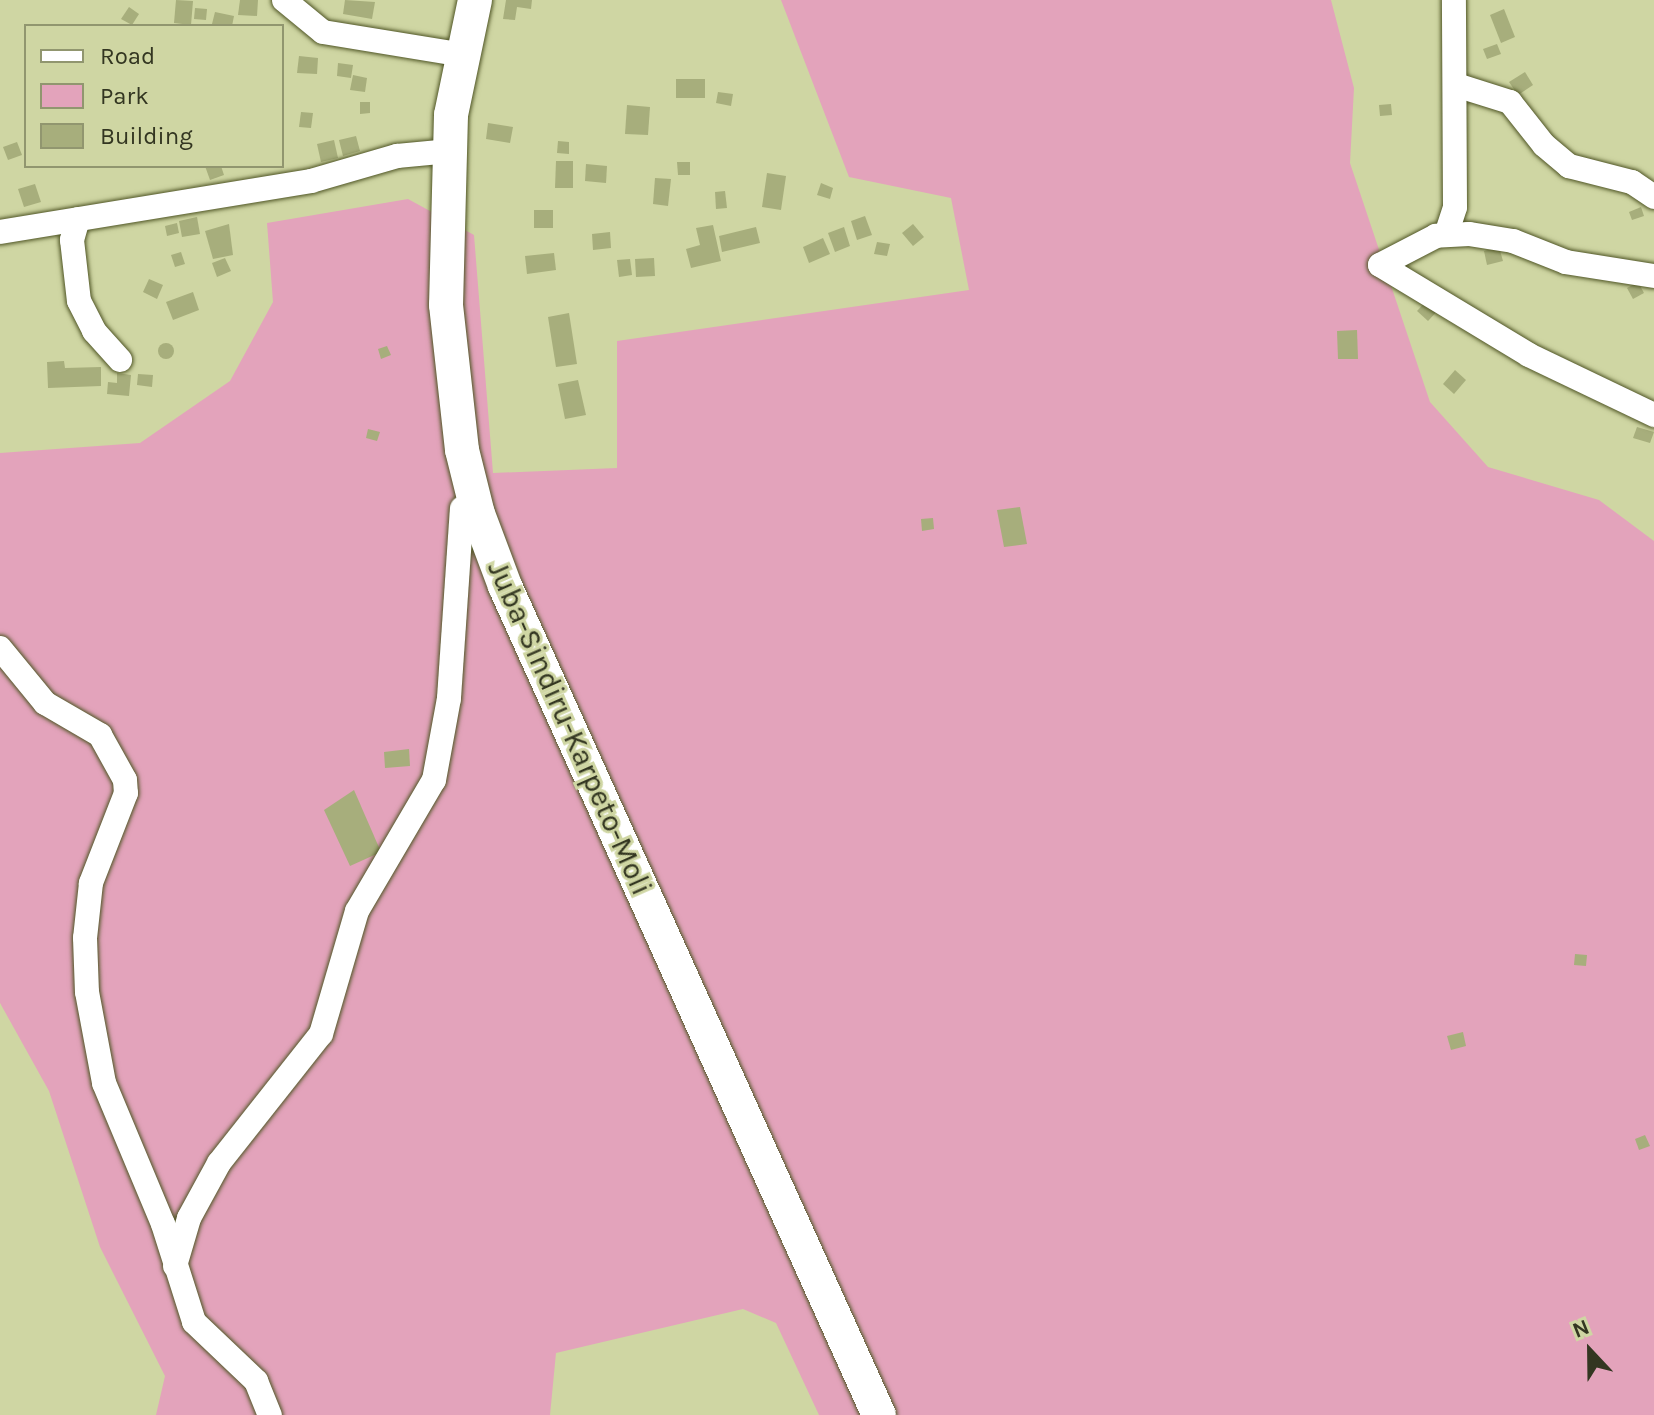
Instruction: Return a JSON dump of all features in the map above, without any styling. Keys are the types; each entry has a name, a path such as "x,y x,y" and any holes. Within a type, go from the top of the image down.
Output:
{"main road":[{"name":"Juba-Sindiru-Karpeto-Moli","path":"475,0 463,55 450,151 446,305 462,450 478,514 505,586 879,1415"}],"street":[{"path":"284,0 323,32 463,55"},
{"path":"1446,235 1455,207 1454,0"},
{"path":"1456,85 1510,102 1544,145 1569,166 1632,182 1654,197"},
{"path":"0,232 311,181 397,156 450,151"},
{"path":"78,219 72,240 79,301 94,331 120,360"},
{"path":"1654,276 1566,262 1513,241 1446,235 1408,247 1380,265 1529,355 1654,415"},
{"path":"174,1268 189,1218 219,1163 321,1034 357,911 434,780 449,698 462,508"},
{"path":"0,648 45,703 100,735 125,780 126,793 91,883 87,992 111,1107 163,1224 174,1268 194,1322 256,1381 270,1415"}],"green space":[{"path":"781,0 1331,0 1354,88 1350,163 1430,402 1488,467 1599,500 1654,541 1654,1415 819,1415 776,1323 743,1309 556,1353 550,1415 156,1415 165,1376 100,1247 49,1091 0,1003 0,453 140,443 230,381 273,302 267,223 408,199 474,235 493,473 617,468 617,341 969,290 951,198 849,177"}],"building":[{"path":"176,0 193,1 191,24 174,23"},
{"path":"240,0 258,0 257,16 238,15"},
{"path":"345,0 375,2 372,19 343,14"},
{"path":"506,0 532,0 531,9 517,7 515,20 503,19"},
{"path":"129,7 139,14 133,24 121,19"},
{"path":"195,8 207,9 206,20 194,19"},
{"path":"1504,9 1515,37 1501,43 1490,15"},
{"path":"215,12 234,16 232,24 212,24"},
{"path":"1497,44 1501,54 1487,59 1483,49"},
{"path":"299,56 318,58 317,74 297,73"},
{"path":"338,63 353,65 351,78 337,76"},
{"path":"1525,72 1533,85 1518,95 1509,82"},
{"path":"353,75 367,78 365,92 350,90"},
{"path":"676,79 705,79 705,98 676,98"},
{"path":"718,92 733,94 731,106 716,103"},
{"path":"360,102 370,102 370,113 360,114"},
{"path":"1391,104 1392,115 1380,116 1379,105"},
{"path":"627,105 650,107 648,135 625,134"},
{"path":"301,112 313,113 311,128 299,127"},
{"path":"488,123 513,127 510,143 486,139"},
{"path":"356,136 360,151 343,156 339,140"},
{"path":"334,140 338,158 321,162 317,144"},
{"path":"558,141 569,142 569,154 557,153"},
{"path":"17,142 22,155 8,160 3,147"},
{"path":"556,161 573,161 573,188 555,188"},
{"path":"677,162 690,162 690,175 678,175"},
{"path":"586,164 607,166 606,183 585,181"},
{"path":"206,168 222,168 224,175 210,180"},
{"path":"767,173 786,176 781,210 762,207"},
{"path":"655,178 671,179 668,206 653,204"},
{"path":"821,183 833,188 830,199 817,195"},
{"path":"35,184 41,202 24,207 18,189"},
{"path":"725,191 727,208 716,209 715,192"},
{"path":"1641,207 1644,216 1632,220 1629,212"},
{"path":"534,210 553,210 553,228 534,228"},
{"path":"865,216 872,235 857,240 851,221"},
{"path":"197,217 200,234 182,237 179,221"},
{"path":"177,223 179,233 167,236 165,226"},
{"path":"229,224 233,255 213,259 205,231"},
{"path":"913,224 924,237 913,246 902,233"},
{"path":"713,225 721,261 691,268 686,249 700,245 696,228"},
{"path":"756,227 760,243 722,252 719,236"},
{"path":"844,227 850,246 835,252 828,233"},
{"path":"610,232 611,248 593,250 592,234"},
{"path":"823,238 830,254 809,263 803,247"},
{"path":"877,242 890,244 887,256 874,254"},
{"path":"1499,247 1503,261 1487,265 1484,251"},
{"path":"181,252 185,264 175,267 171,255"},
{"path":"554,253 556,270 527,274 525,256"},
{"path":"225,258 231,271 217,277 212,263"},
{"path":"654,258 655,276 636,277 635,259"},
{"path":"630,259 632,275 619,277 617,260"},
{"path":"149,279 163,285 157,299 143,292"},
{"path":"1638,282 1644,293 1633,299 1627,288"},
{"path":"193,292 199,310 173,320 166,302"},
{"path":"1430,297 1441,307 1428,321 1417,311"},
{"path":"569,313 577,364 556,367 548,317"},
{"path":"1357,330 1358,359 1338,359 1337,331"},
{"path":"163,343 169,343 174,351 172,357 163,359 158,354 158,348"},
{"path":"387,346 391,355 381,359 378,349"},
{"path":"64,361 65,368 101,367 101,386 48,388 47,362"},
{"path":"1455,370 1466,380 1454,394 1443,384"},
{"path":"117,373 131,375 129,396 107,394 108,382 117,383"},
{"path":"138,374 153,375 152,387 137,385"},
{"path":"578,380 586,415 565,419 558,384"},
{"path":"1637,427 1654,432 1650,443 1633,438"},
{"path":"368,429 380,432 377,441 366,438"},
{"path":"1020,507 1027,544 1004,547 997,510"},
{"path":"933,518 934,529 922,531 921,519"},
{"path":"409,749 410,766 385,768 384,752"},
{"path":"354,790 381,852 350,866 324,810"},
{"path":"1575,954 1587,955 1586,966 1574,965"},
{"path":"1463,1032 1466,1046 1451,1050 1447,1036"},
{"path":"1645,1135 1650,1146 1639,1150 1635,1139"}]}
